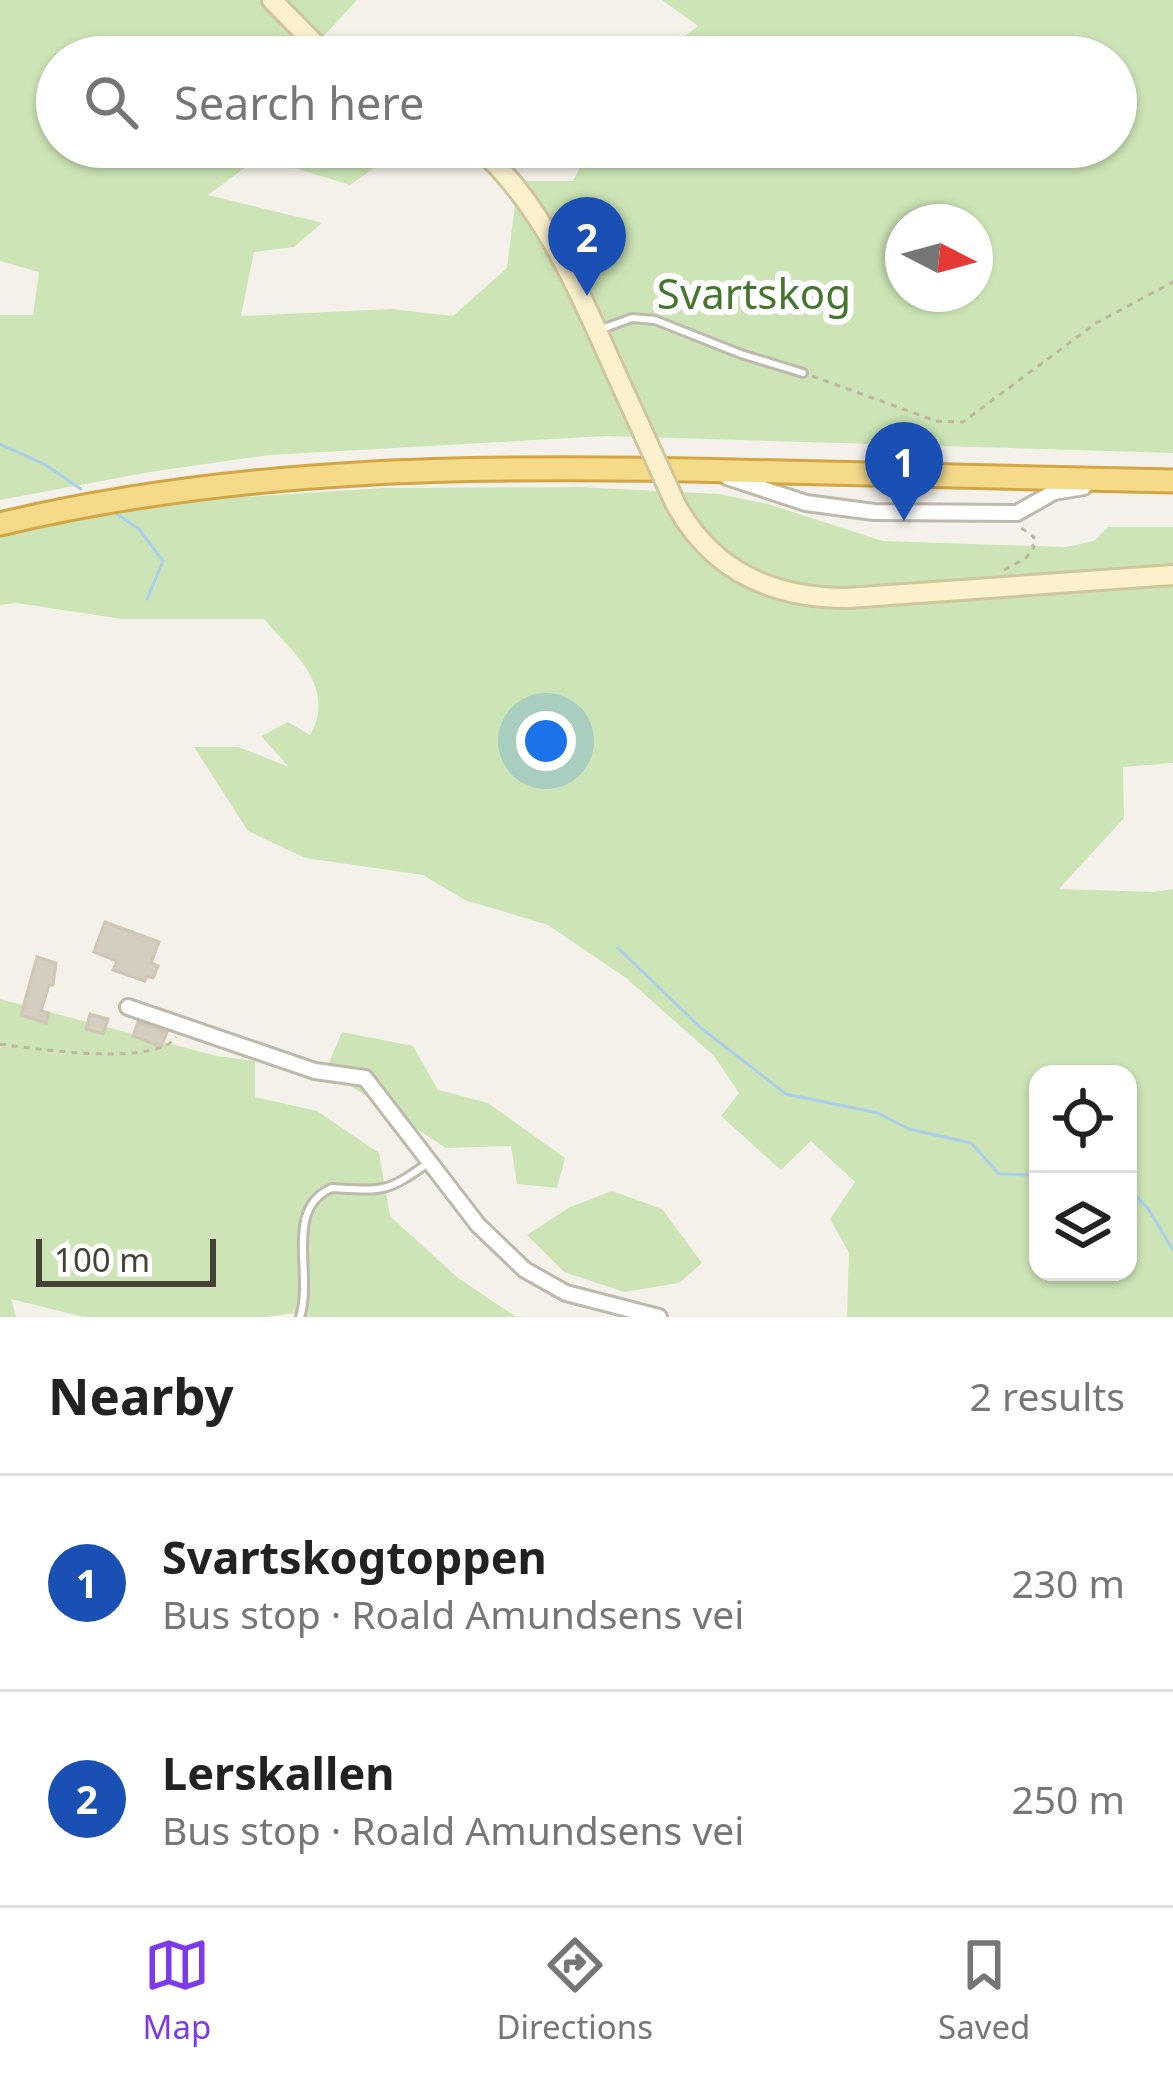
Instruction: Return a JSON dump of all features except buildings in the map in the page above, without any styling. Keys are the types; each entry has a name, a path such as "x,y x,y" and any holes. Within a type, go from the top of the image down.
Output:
{"highway":[{"path":"0,514 202,475 399,460 1173,470"},
{"path":"0,524 148,493 325,474 519,468 1173,481"}],"main road":[{"path":"272,0 307,36"},
{"path":"497,168 542,226 695,536 720,560 762,586 790,595 847,598 1173,575"}],"street":[{"path":"705,470 837,509 1006,514 1018,513 1054,492 1138,480"},
{"path":"128,1007 315,1071 365,1078 478,1225 525,1270 566,1293 659,1317"}],"lane":[{"path":"596,332 632,318 655,320 803,373"},
{"path":"300,1317 305,1293 304,1220 310,1202 332,1188 385,1189 431,1161"}],"path":[{"path":"803,373 936,421 963,422 1096,323 1173,282"},
{"path":"992,587 992,575 1019,563 1034,547 1034,537 1006,514"},
{"path":"0,1044 88,1054 151,1052 174,1043 181,1025"}],"green space":[{"name":"Svartskog","path":"0,0 357,0 324,36 36,36 36,168 244,168 208,195 322,223 294,247 254,252 241,316 392,309 453,316 507,268 518,181 573,181 580,168 1137,168 1137,36 685,36 698,26 662,0 1173,0 1173,453 607,436 269,455 0,500 0,315 33,315 39,272 0,261"},
{"name":"Svartskog","path":"295,168 374,168 350,185"},
{"path":"581,487 719,494 768,504 883,541 1066,547 1094,541 1108,527 1173,527 1173,763 1123,767 1124,818 1059,889 1173,889 1173,1317 847,1317 849,1253 830,1219 855,1182 811,1141 781,1170 721,1116 739,1093 714,1056 626,978 548,925 465,900 423,875 305,858 248,831 194,747 238,747 289,767 261,736 288,722 310,735 317,717 315,686 308,672 264,619 122,619 17,603 0,605 0,536 152,503 384,488"},
{"path":"0,999 217,1056 255,1061 255,1097 317,1111 379,1153 390,1216 457,1277 516,1317 301,1317 302,1312 266,1317 84,1317 11,1299 16,1317 0,1317"},
{"path":"342,1032 413,1046 438,1090 488,1103 565,1158 557,1188 517,1184 511,1146 446,1148 326,1070"},
{"path":"612,1191 662,1209 702,1263 679,1283 624,1292 564,1272 527,1235 570,1207"}],"waterway":[{"path":"0,444 44,464 81,489"},
{"path":"114,512 139,529 163,561 147,599"},
{"path":"618,948 701,1028 786,1094 878,1113 909,1129 971,1143 999,1174 1029,1175"},
{"path":"1137,1197 1173,1250"}],"place":[{"name":"Lerskallen","path":"587,296"},
{"name":"Svartskogtoppen","path":"904,521"}]}
